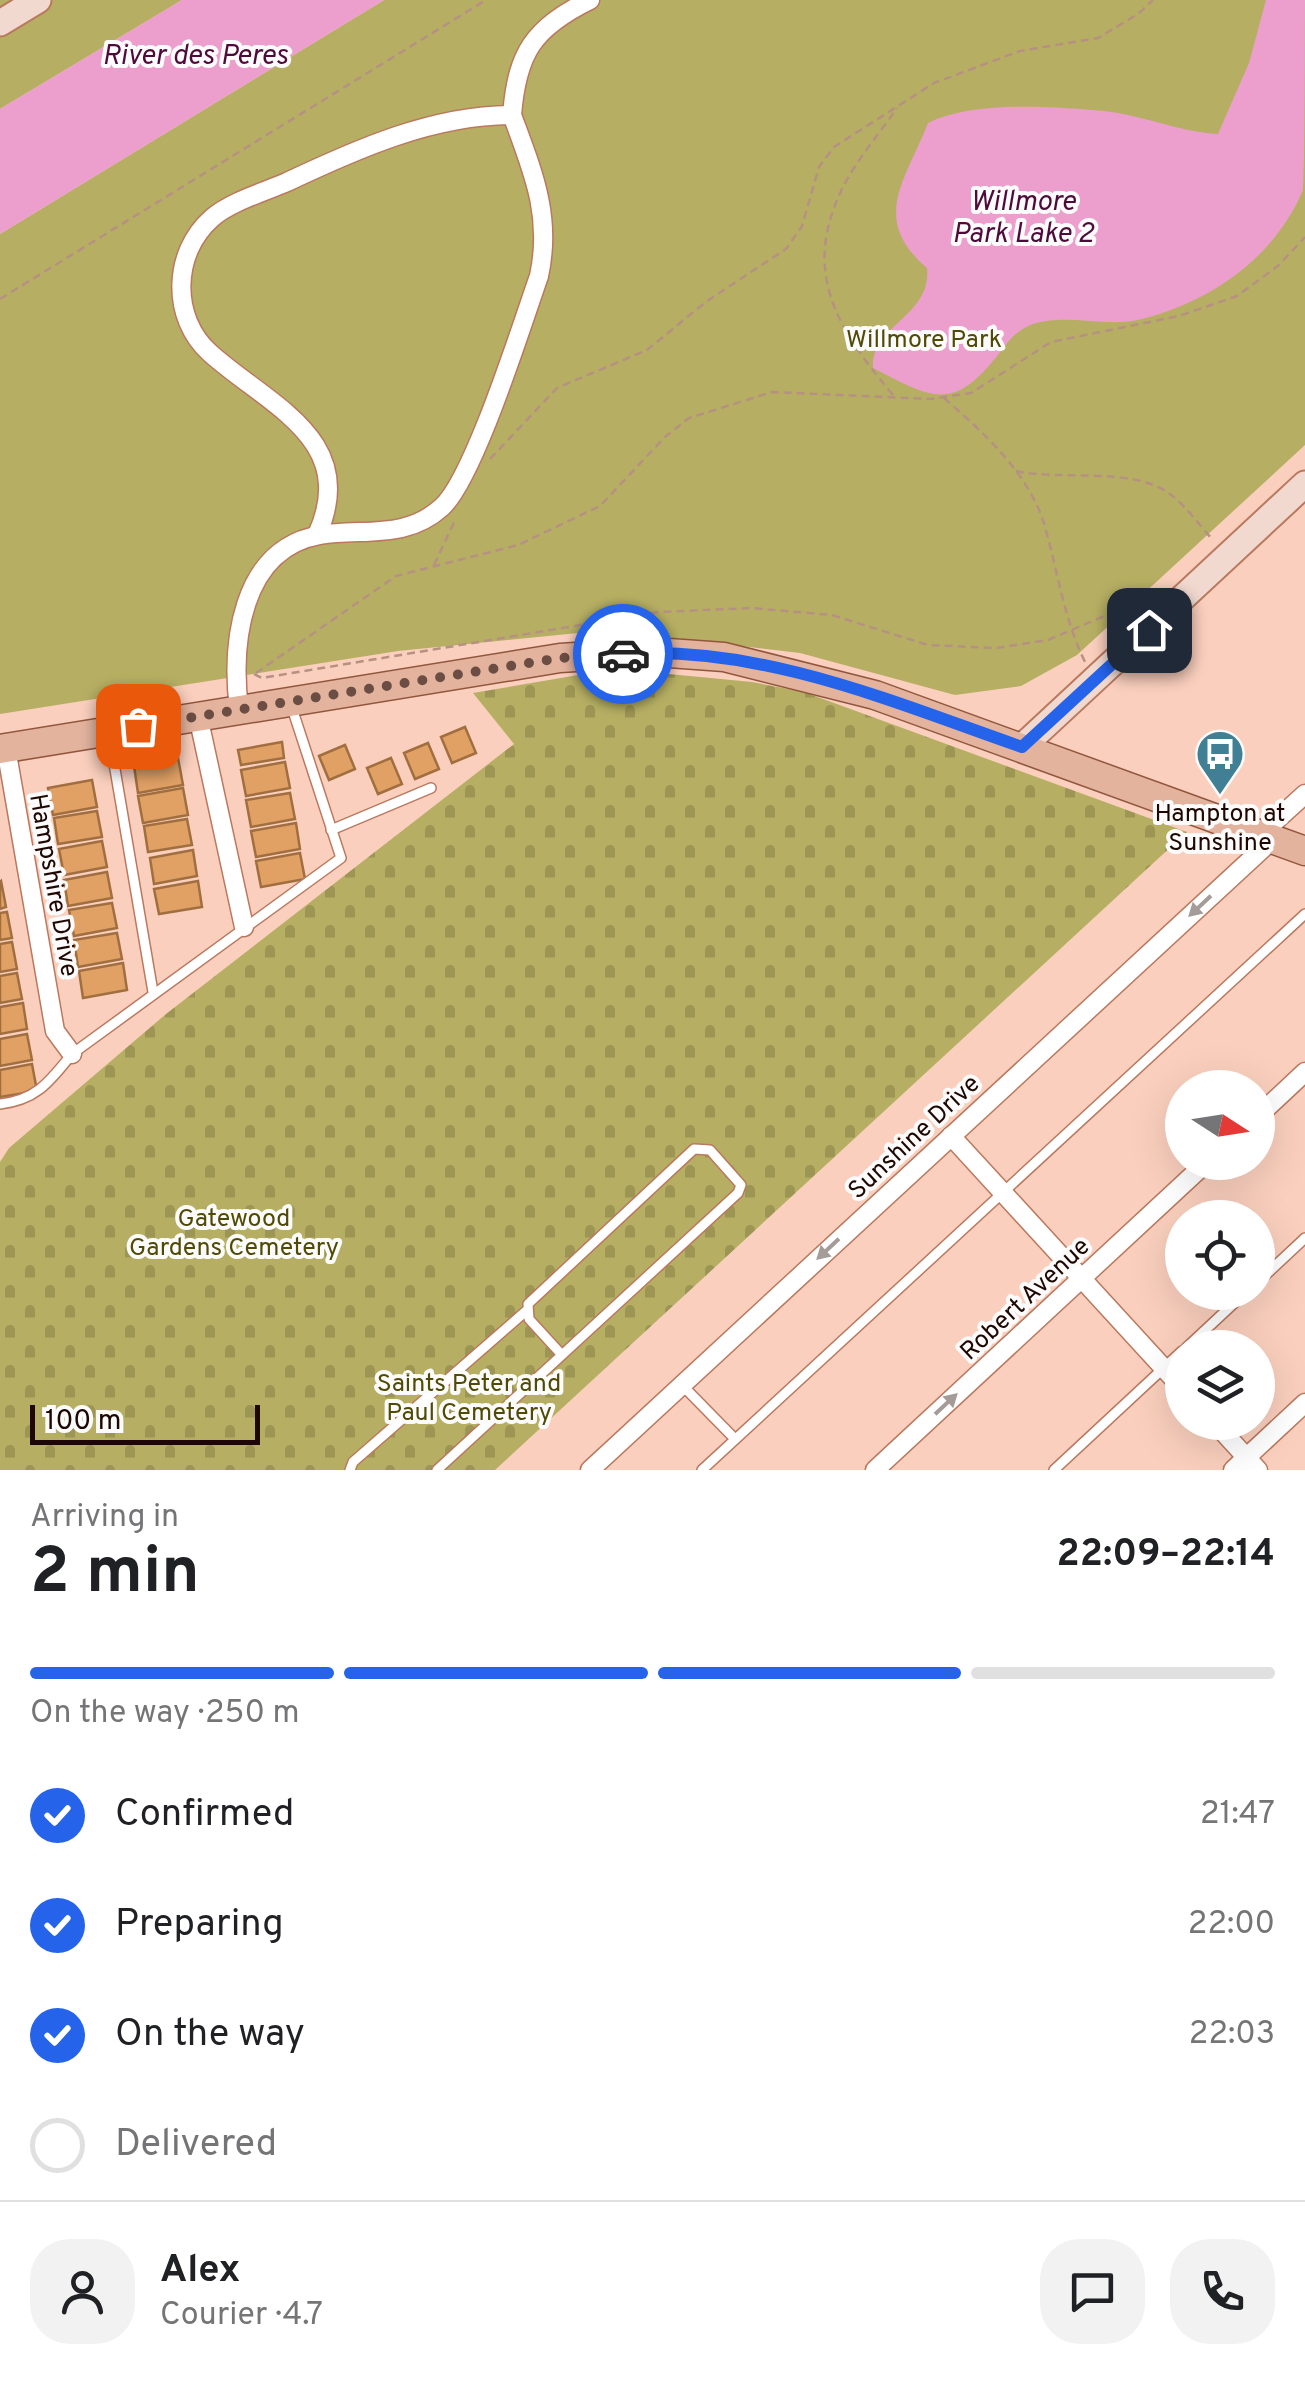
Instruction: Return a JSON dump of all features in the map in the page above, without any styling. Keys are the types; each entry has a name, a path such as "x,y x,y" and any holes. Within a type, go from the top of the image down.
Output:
{"main road":[{"path":"0,23 38,0"},
{"path":"1022,747 1305,484"},
{"path":"3,748 560,658 656,652 724,657 805,674 1022,747 1305,852"}],"street":[{"path":"239,709 239,625 250,590 271,558 317,535 394,531 422,521 457,490 533,294 547,239 533,172 512,115 515,74 534,38 565,12 590,0"},
{"path":"317,535 330,504 325,464 300,423 210,352 192,331 182,306 189,245 213,216 387,137 490,115 512,115"},
{"path":"198,716 244,927"},
{"name":"Hampshire Drive","path":"3,748 55,1031 72,1054"},
{"name":"Sunshine Drive","path":"590,1470 951,1136 1266,837 1305,794"},
{"path":"1275,1100 1305,1072"},
{"path":"951,1136 1164,1368"},
{"name":"Robert Avenue","path":"875,1470 1188,1180"},
{"path":"1227,1440 1245,1466 1305,1404"}],"lane":[{"path":"0,1104 24,1102 40,1092 72,1054 341,858 290,702"},
{"path":"108,731 153,992"},
{"path":"331,830 431,788"},
{"path":"702,1470 1305,914"},
{"path":"350,1470 353,1462 526,1311 528,1304 694,1149 710,1150 741,1185 738,1193 437,1470"},
{"path":"1275,1266 1305,1238"},
{"path":"1205,1330 1226,1310"},
{"path":"526,1311 562,1355"},
{"path":"1054,1470 1164,1368"},
{"path":"682,1385 736,1439"}],"path":[{"path":"0,299 486,0"},
{"path":"488,462 557,388 647,350 707,302 786,249 802,226 819,167 834,147 934,83 1020,51 1098,38 1152,0"},
{"path":"894,397 856,350 822,274 831,220 845,184 898,107"},
{"path":"1176,604 1116,611 1048,640 958,647 928,645 832,615 752,608 659,612 262,678 252,675 396,576 518,545 600,506 665,436 690,418 734,400 772,392 894,397 971,393 1051,342 1178,316 1237,296 1278,266 1305,237"},
{"path":"943,397 1015,471 1044,524 1071,630 1094,680"},
{"path":"1015,471 1046,478 1075,475 1139,481 1170,492 1228,556"},
{"path":"433,567 462,507"}],"green space":[{"path":"0,0 182,0 0,109"},
{"name":"Willmore Park","path":"384,0 1305,0 1305,445 1077,655 1021,686 955,695 800,653 608,630 398,651 0,714 0,234"},
{"name":"Gatewood Gardens Cemetery","path":"648,672 752,682 804,692 1187,832 495,1470 0,1470 0,1162 9,1148 166,1014 514,744 473,693 584,674"}],"water":[{"name":"River des Peres","path":"182,0 384,0 0,234 0,109"},
{"name":"Willmore Park Lake 2","path":"1266,0 1305,0 1304,178 1303,190 1291,214 1258,256 1193,301 1142,319 1062,320 1030,325 1012,338 985,371 956,392 928,393 873,368 881,341 912,309 926,284 927,268 910,250 896,216 903,182 928,123 968,111 1038,107 1118,113 1218,134 1249,63"}],"building":[{"path":"465,727 476,753 452,763 441,737"},
{"path":"282,742 284,758 241,765 238,750"},
{"path":"428,743 439,769 415,779 404,753"},
{"path":"345,745 355,769 329,780 319,756"},
{"path":"178,758 183,785 138,793 134,766"},
{"path":"391,758 402,784 378,794 367,768"},
{"path":"285,762 290,788 246,796 241,770"},
{"path":"92,780 97,807 53,815 48,788"},
{"path":"183,788 188,815 143,823 138,796"},
{"path":"290,793 295,819 251,827 246,800"},
{"path":"97,811 102,837 58,844 54,818"},
{"path":"187,819 192,845 148,852 144,826"},
{"path":"296,823 300,849 256,857 251,831"},
{"path":"102,841 107,867 64,875 59,849"},
{"path":"193,850 197,876 154,884 150,858"},
{"path":"300,853 305,879 261,887 256,861"},
{"path":"107,872 112,898 68,906 64,880"},
{"path":"198,881 202,907 159,914 154,889"},
{"path":"0,882 6,907 0,909"},
{"path":"112,903 117,928 74,936 69,910"},
{"path":"7,912 12,938 0,940 0,913"},
{"path":"117,933 122,959 78,967 74,940"},
{"path":"12,942 17,969 0,972 0,944"},
{"path":"123,963 127,990 83,998 79,971"},
{"path":"17,973 22,999 0,1003 0,976"},
{"path":"23,1003 27,1029 0,1034 0,1007"},
{"path":"27,1034 32,1060 0,1066 0,1039"},
{"path":"32,1064 37,1091 0,1097 0,1070"}],"way so far":[{"path":"138,726 560,658 623,654"}],"place":[{"name":"Hampton at Sunshine","path":"1220,796"}],"route":[{"path":"623,654 656,652 763,664 842,684 1022,747 1149,630"}],"park label":[{"name":"Saints Peter and Paul Cemetery","path":"469,1396"}]}
